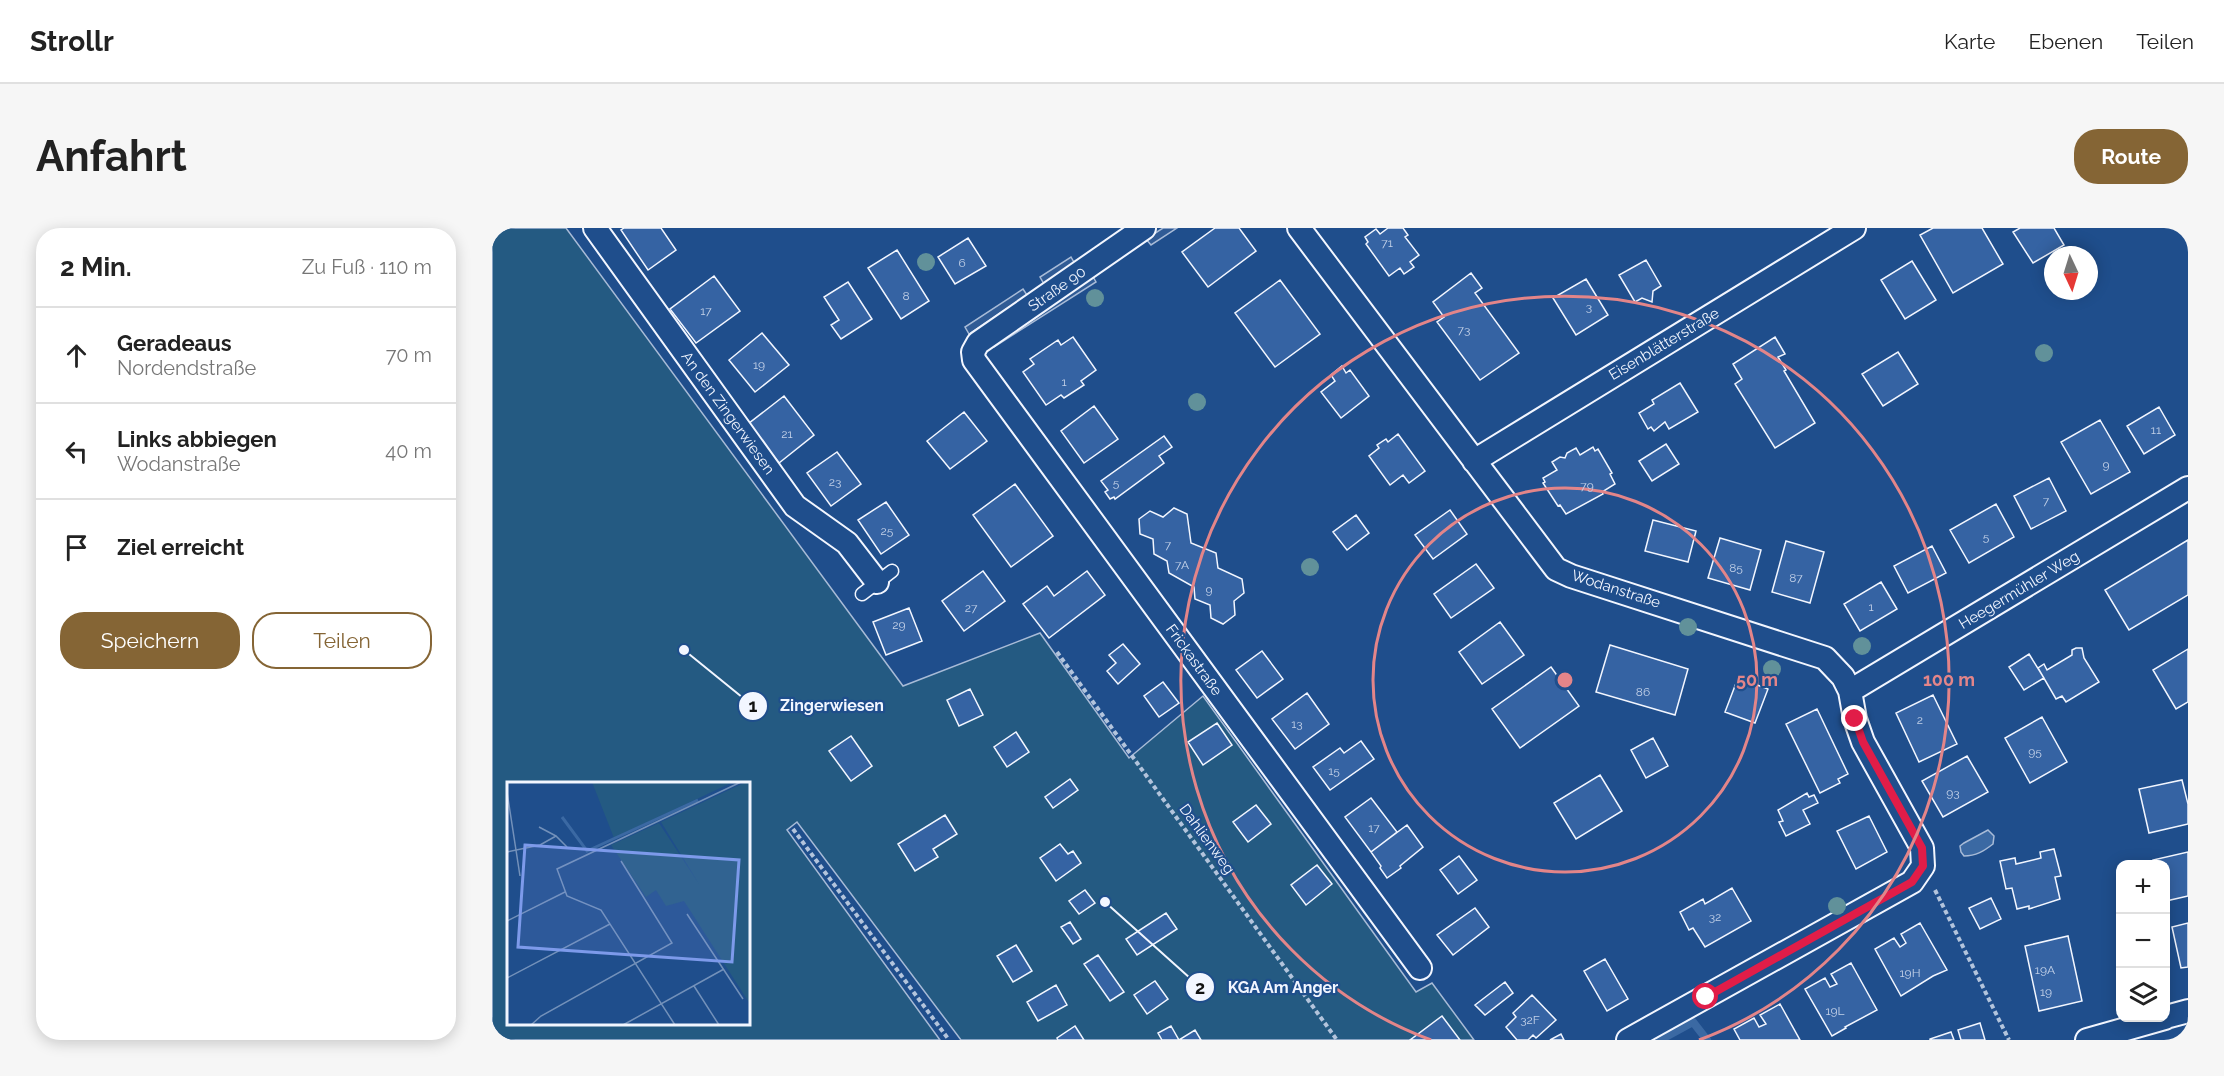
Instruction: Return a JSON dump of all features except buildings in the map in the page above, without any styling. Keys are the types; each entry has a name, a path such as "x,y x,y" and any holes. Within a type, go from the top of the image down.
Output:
{"street":[{"name":"An den Zingerwiesen","path":"595,228 795,506 847,543 877,582"},
{"name":"Straße 90","path":"973,352 978,343 1144,228"},
{"name":"Wodanstraße","path":"1299,228 1556,569 1571,576 1825,658 1843,676 1850,692 1855,719 1863,742 1922,848 1923,866"},
{"name":"Eisenblätterstraße","path":"1474,460 1854,228"},
{"name":"Frickastraße","path":"973,352 976,363 1420,968"},
{"name":"Heegermühler Weg","path":"1850,692 2188,489"},
{"path":"1628,1040 1912,882 1923,866"},
{"path":"2170,1016 2188,1011"},
{"path":"2087,1040 2148,1022"}],"path":[{"name":"Dahlienweg","path":"1057,652 1337,1040"},
{"path":"793,829 950,1040"},
{"path":"1923,866 2009,1040"}],"shaded area":[{"path":"492,228 566,228 903,686 1040,633 1129,758 1203,696 1416,992 1432,983 1474,1040 961,1040 797,822 787,830 940,1040 492,1040"},
{"path":"1163,228 1177,228 1151,245 1146,239"},
{"path":"1071,257 1075,264 1044,284 1040,277"},
{"path":"1092,275 1096,282 994,347 990,341"},
{"path":"1023,289 1027,295 969,334 965,327"},
{"path":"1988,830 1994,836 1993,844 1980,853 1964,856 1960,846"}],"waterway":[{"path":"1660,1040 1693,1022 1707,1040"}],"place":[{"name":"Zingerwiesen","path":"684,650"},
{"name":"KGA Am Anger","path":"1105,902"}],"route":[{"path":"1706,997 1912,882 1923,866 1922,848 1863,742 1855,719"}]}
